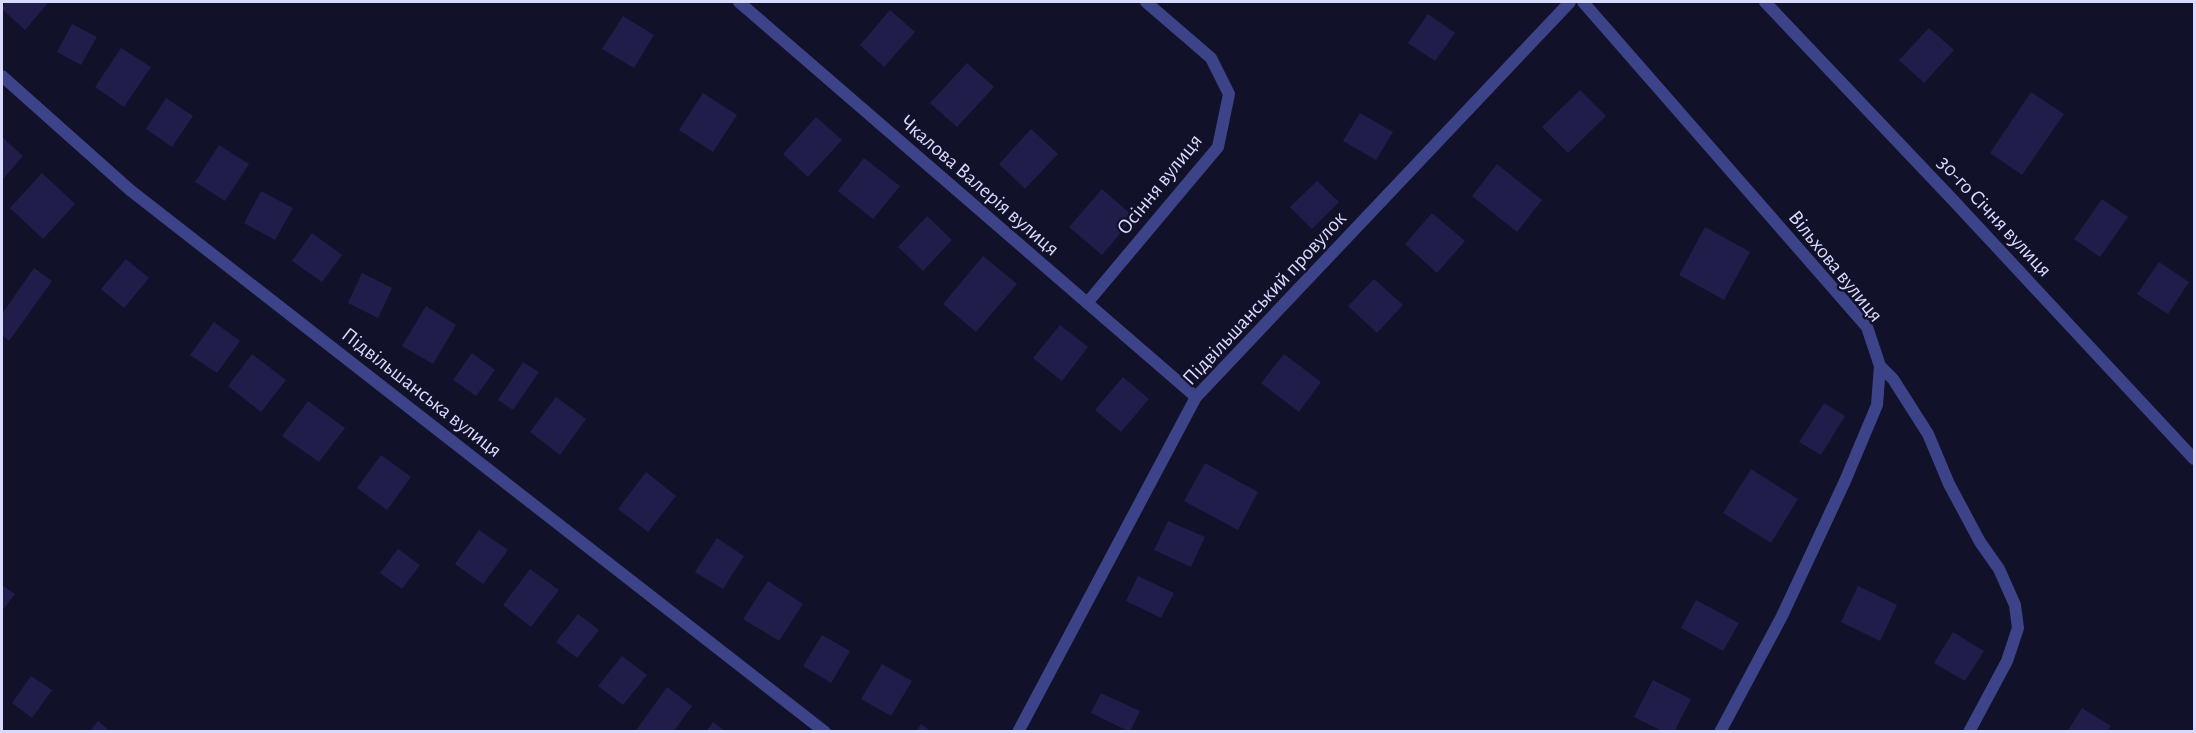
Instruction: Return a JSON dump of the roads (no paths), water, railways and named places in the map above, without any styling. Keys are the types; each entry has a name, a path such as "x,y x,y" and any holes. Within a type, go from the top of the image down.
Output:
{"street":[{"name":"Чкалова Валерія вулиця","path":"739,2 1196,397"},
{"name":"Осіння вулиця","path":"1087,303 1218,147 1229,94 1211,58 1146,2"},
{"name":"Підвільшанський провулок","path":"1018,732 1196,397 1570,2"},
{"name":"Вільхова вулиця","path":"1583,2 1867,327 1880,366 1877,405 1845,481 1782,616 1720,732"},
{"name":"30-го Січня вулиця","path":"1765,2 2194,459"},
{"name":"Підвільшанська вулиця","path":"2,76 130,189 825,732"},
{"path":"1880,366 1893,379 1928,435 1949,484 1980,542 1999,569 2015,605 2018,628 2007,661 1970,732"}]}
